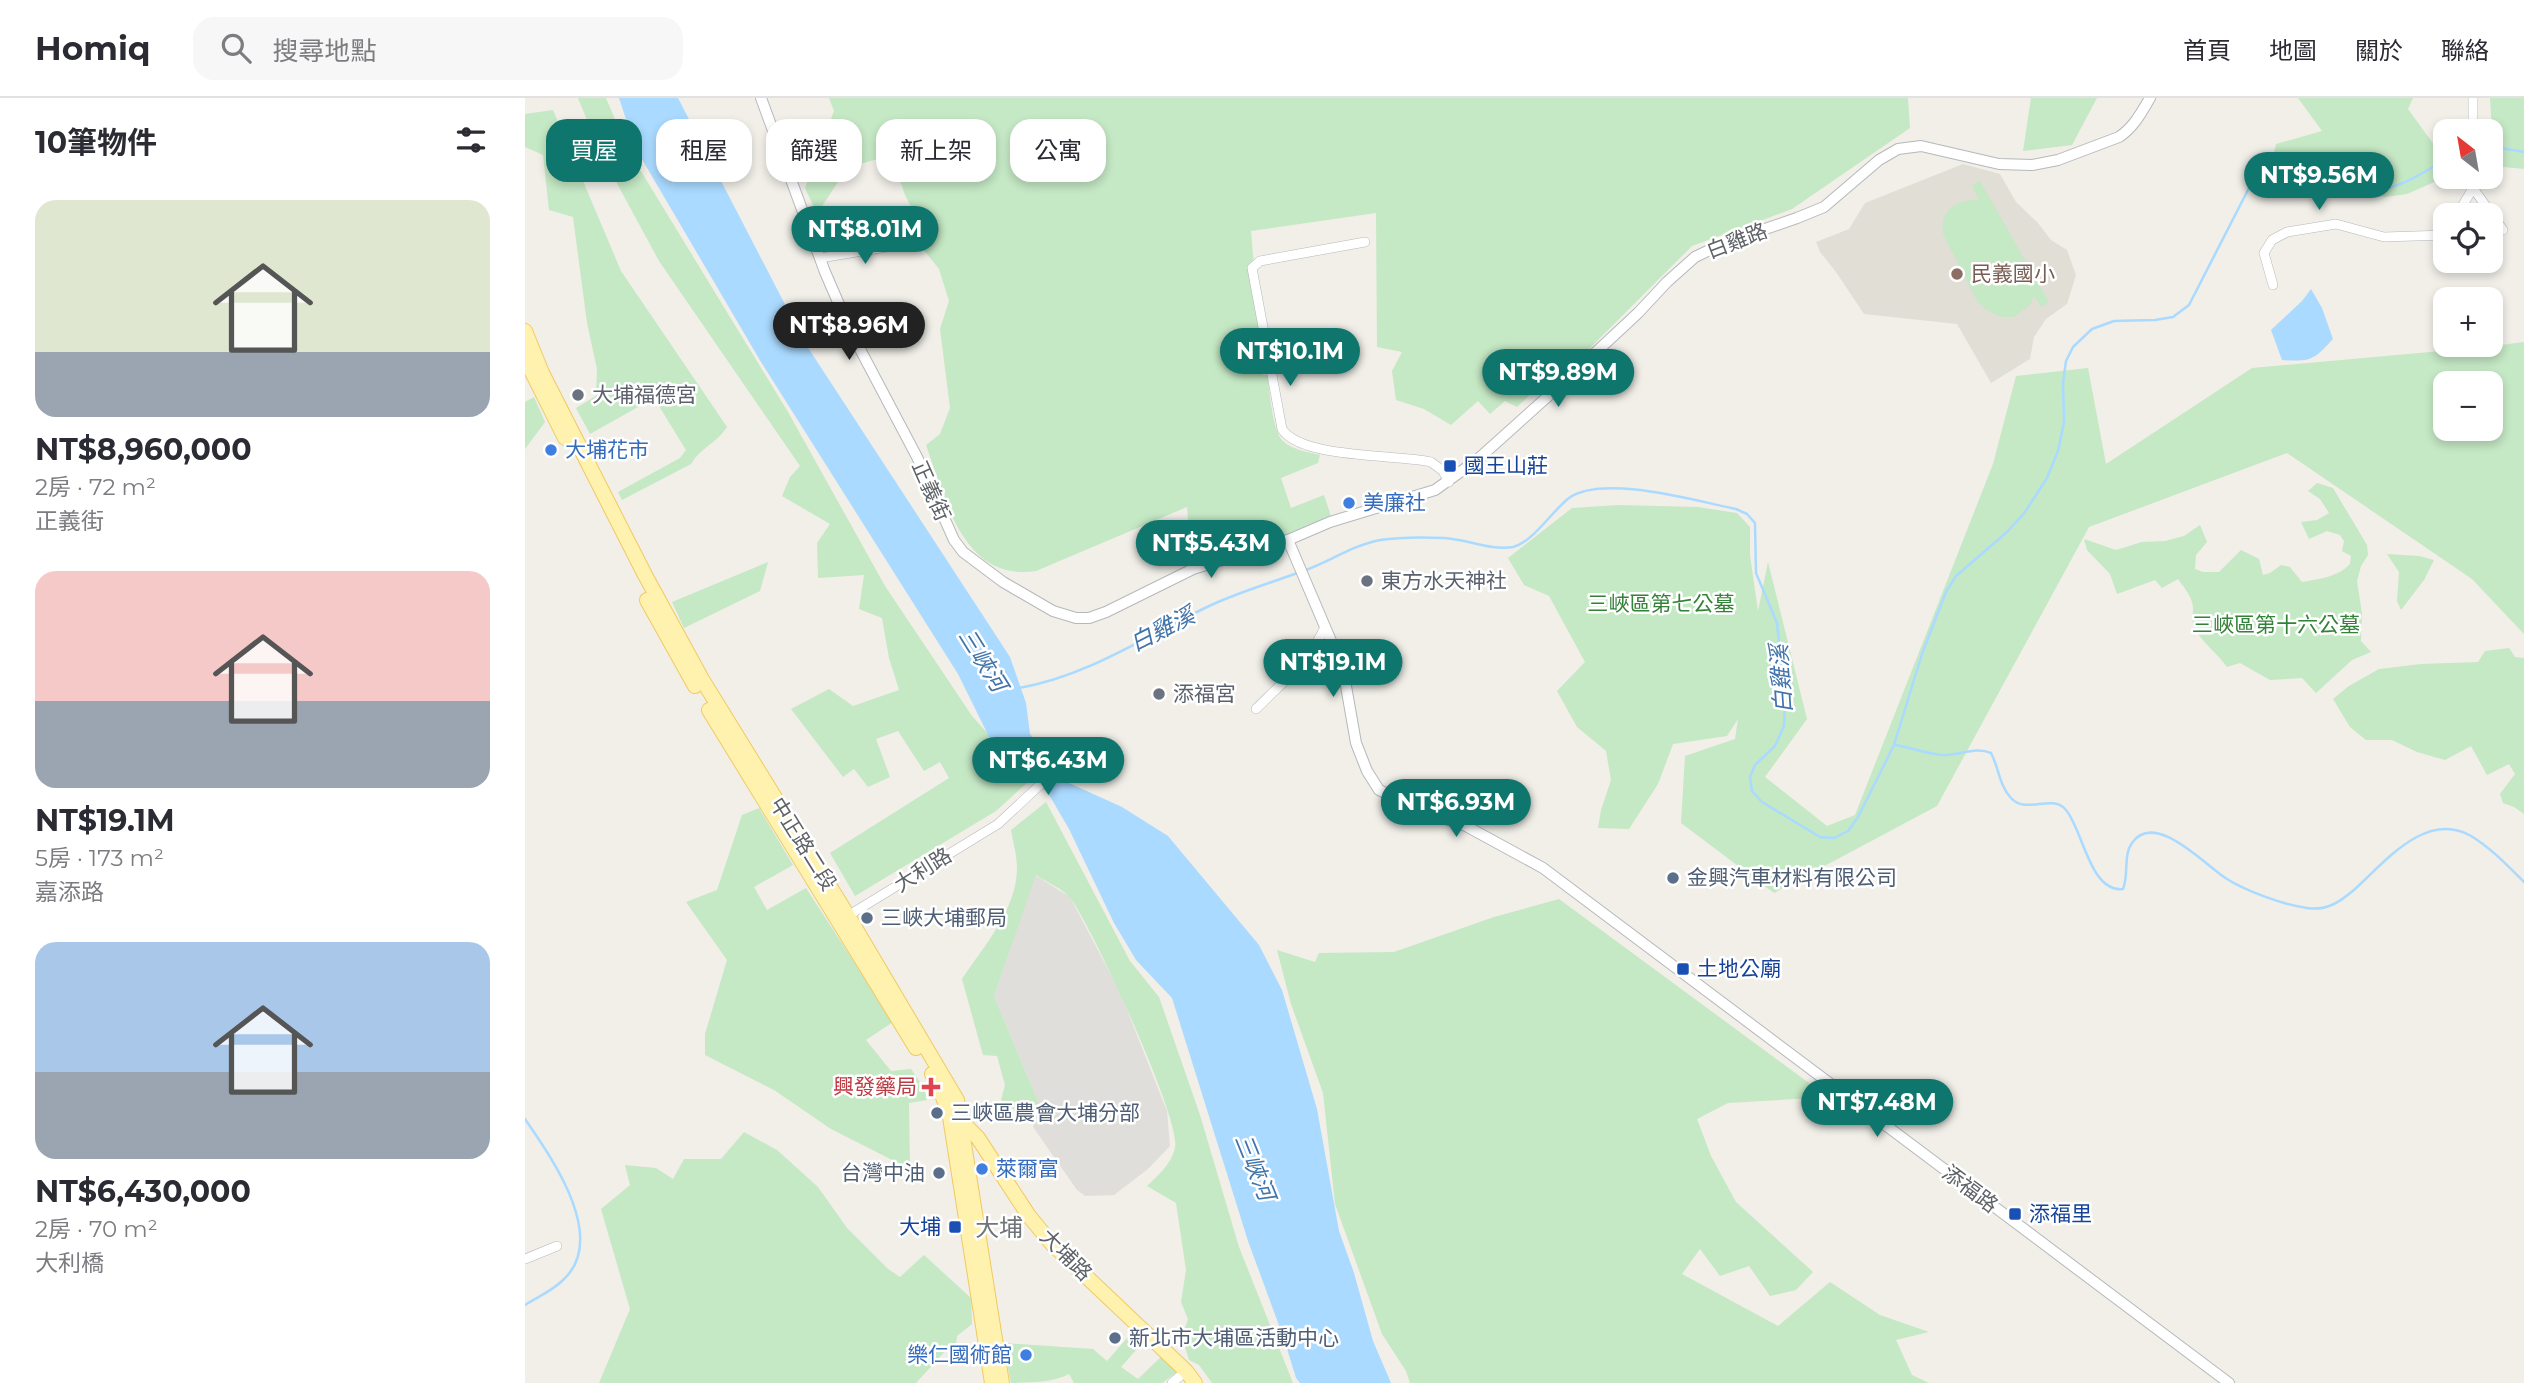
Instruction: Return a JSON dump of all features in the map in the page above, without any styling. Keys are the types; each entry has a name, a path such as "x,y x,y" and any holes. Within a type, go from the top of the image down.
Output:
{"main road":[{"name":"中正路二段","path":"525,331 542,373 682,644 843,919"},
{"name":"中正路二段","path":"525,358 530,380 672,648 957,1100 956,1119 992,1383"},
{"name":"中正路二段","path":"956,1119 1002,1383"},
{"name":"大埔路","path":"956,1119 978,1138 1028,1216 1052,1244 1191,1377"}],"street":[{"name":"正義街","path":"761,98 820,258 851,332 917,457 954,540 973,560 1003,582 1053,611 1076,618 1089,618 1193,569 1288,540"},
{"name":"白雞路","path":"1288,540 1352,514 1423,495 1449,482 1566,380 1638,313 1683,266 1702,254 1824,206 1879,160 1898,149 1921,146 2010,165 2047,163 2119,138 2139,118 2150,98"},
{"path":"2473,98 2473,119"},
{"path":"2464,203 2473,188 2484,203"},
{"path":"2273,285 2264,253 2272,240 2287,232 2336,224 2384,237 2433,235"},
{"path":"1365,242 1260,261 1252,268 1282,429 1286,436 1294,441 1326,449 1431,462 1443,471 1449,482"},
{"path":"820,258 905,244"},
{"path":"1257,709 1304,661 1319,641 1325,627 1288,540"},
{"name":"添福路","path":"1325,627 1343,669 1356,743 1367,771 1380,790 1424,811 1466,826 1543,868 2229,1383"},
{"name":"大利路","path":"843,919 998,824 1070,756"},
{"path":"525,1259 557,1246"},
{"path":"1172,1383 1191,1377"}],"shaded area":[{"name":"民義國小","path":"1963,164 2000,174 2016,202 2051,240 2067,250 2076,275 2067,304 2046,319 2034,337 2030,359 1991,383 1957,324 1864,314 1820,252 1816,242 1849,229 1865,203"},
{"path":"1035,875 1070,897 1120,992 1167,1111 1170,1146 1148,1169 1114,1195 1085,1196 1077,1190 1033,1127 1039,1104 994,996"}],"green space":[{"path":"578,98 606,98 615,119 587,119"},
{"path":"829,98 1908,98 1910,128 1792,209 1692,246 1586,352 1575,352 1517,407 1505,401 1490,414 1478,401 1451,425 1424,409 1396,400 1392,371 1402,352 1377,347 1376,213 1251,231 1263,375 1267,375 1276,429 1283,441 1291,447 1320,455 1318,463 1281,478 1291,508 1324,495 1331,516 1287,535 1197,560 1189,534 1187,507 1036,571 1011,571 991,564 974,550 961,532 941,489 926,445 940,434 950,408 940,329 949,301 939,269 919,244 918,220 900,182 996,182 996,119 876,119 876,159 862,164 862,119 831,119 834,111"},
{"path":"2031,98 2097,98 2072,145 2023,151"},
{"path":"2298,98 2413,98 2408,109 2433,143 2433,183 2407,194 2385,197 2315,185 2268,182 2276,144 2322,131"},
{"path":"2490,98 2524,98 2524,169 2503,167 2503,119 2491,119"},
{"path":"553,110 557,119 546,119 546,182 583,182 621,271 727,427 691,464 622,500 618,492 680,458 686,450 654,398 590,434 576,408 596,396 597,369 587,323 573,217 549,210 543,155 525,147 525,114"},
{"path":"642,173 788,412 885,586 972,716 990,736 988,758 1029,781 996,811 855,896 830,853 949,778 940,762 924,771 898,731 876,739 890,777 868,787 854,769 843,777 791,709 829,689 853,706 899,690 889,658 882,618 859,609 864,575 818,578 817,543 830,524 782,496 790,477 800,466 659,261 616,182 642,182"},
{"path":"1980,181 2049,302 2041,307 2034,296 2030,305 2014,317 1994,314 1977,301 1943,234 1944,218 1952,207 1964,201 1979,200 1972,186"},
{"path":"807,182 838,182 817,214 805,188"},
{"name":"三峽區第七公墓","path":"2524,342 2524,634 2472,579 2287,453 2089,527 1937,806 1774,893 1681,823 1685,756 1735,739 1738,719 1727,736 1673,744 1658,784 1629,829 1598,828 1611,780 1606,751 1577,727 1557,691 1585,662 1549,596 1524,585 1508,558 1572,508 1618,505 1698,507 1737,513 1750,527 1750,555 1758,611 1768,562 1807,719 1765,777 1827,826 1855,815 1993,464 2016,376 2088,368 2106,464 2252,368 2433,352 2433,357 2503,357 2503,345"},
{"path":"534,397 545,422 525,449 525,402"},
{"name":"三峽區第十六公墓","path":"2317,483 2333,488 2367,545 2368,555 2361,566 2357,581 2362,614 2361,641 2371,652 2352,660 2316,693 2302,678 2270,680 2240,663 2227,667 2195,629 2191,600 2178,579 2162,588 2155,580 2117,594 2110,574 2087,550 2084,539 2116,550 2142,542 2165,541 2184,536 2200,525 2207,542 2196,555 2195,569 2203,572 2219,572 2241,550 2259,559 2263,575 2281,565 2290,567 2302,582 2334,575 2350,564 2351,556 2342,551 2344,541 2340,535 2327,531 2309,539 2301,522 2317,520 2329,513 2320,499 2308,491"},
{"path":"2387,554 2434,560 2424,580 2401,610 2397,601 2399,572"},
{"path":"768,562 760,591 684,628 672,602"},
{"name":"三峽區第十六公墓","path":"2509,648 2515,657 2524,658 2524,814 2503,803 2500,794 2515,774 2509,764 2487,775 2471,746 2445,760 2417,752 2392,740 2366,740 2350,727 2333,699 2349,686 2379,669 2478,662 2485,651"},
{"path":"1046,802 1130,961 1159,997 1200,1115 1239,1247 1293,1383 1212,1383 1199,1365 1189,1360 1182,1337 1188,1319 1181,1302 1186,1270 1176,1203 1147,1186 1167,1165 1175,1148 1165,1102 1115,983 1082,917 1068,895 1036,875 994,996 1039,1104 1016,1111 1001,1100 1005,1085 997,1056 983,1055 962,979 998,926 1016,883 1016,853 1011,830"},
{"path":"759,808 793,865 754,887 767,910 806,888 893,1022 866,1040 891,1071 911,1069 924,1088 927,1100 909,1103 910,1169 831,1129 774,1090 705,1055 705,1034 727,960 686,902 717,890 742,815"},
{"path":"1559,899 1828,1097 1728,1103 1697,1119 1711,1156 1736,1202 1813,1272 1796,1290 1770,1296 1749,1266 1720,1276 1700,1249 1682,1274 1778,1326 1830,1282 1880,1315 1929,1332 1896,1340 1912,1375 1929,1383 1410,1383 1406,1371 1382,1334 1335,1204 1323,1093 1291,1004 1277,950 1315,962 1319,953 1394,952 1494,917"},
{"path":"744,1132 777,1150 818,1187 847,1228 888,1269 900,1277 924,1255 971,1298 972,1324 957,1336 955,1353 951,1354 946,1350 916,1383 599,1383 630,1309 601,1209 630,1185 625,1165 656,1168 673,1179 684,1159 721,1159"},
{"path":"1135,1329 1145,1340 1121,1367 1138,1379 1162,1356 1180,1370 1162,1383 1074,1383 1069,1374 1048,1381 1011,1383 1003,1343 1093,1349 1107,1361"}],"water":[{"name":"三峽河","path":"619,98 678,98 689,119 656,119 656,182 722,182 805,343 1010,657 1026,703 1030,734 1069,783 1122,807 1168,836 1259,945 1282,990 1317,1109 1339,1231 1373,1341 1391,1383 1300,1383 1296,1378 1248,1241 1172,998 1136,960 1114,923 1069,829 1051,798 1027,769 997,753 958,674 761,362 642,159 642,119 626,119"},
{"path":"2311,289 2322,308 2333,339 2311,358 2300,361 2282,360 2271,330"}],"waterway":[{"name":"白雞溪","path":"2503,148 2524,152"},
{"name":"白雞溪","path":"1306,570 1361,546 1388,539 1444,538 1496,547 1513,547 1535,533 1569,498 1584,491 1604,488 1675,496 1736,509 1747,514 1755,523 1756,573 1777,623 1785,700 1784,726 1775,746 1755,765 1750,777 1752,791 1762,802 1820,837 1834,838 1848,831 1858,817 1894,745 1922,654 1946,592 1956,576 2008,531 2025,512 2047,478 2058,451 2064,422 2063,383 2066,361 2073,347 2092,329 2114,321 2173,317 2189,305 2251,184 2276,167 2286,164 2307,166 2363,189 2380,190 2400,184 2433,167"},
{"name":"白雞溪","path":"1019,688 1067,675 1114,655 1216,603 1300,572"},
{"path":"1896,745 1941,755 1979,750 1991,753 2004,788 2017,803 2054,803 2066,810 2095,871 2112,888 2123,889 2132,843 2142,834 2154,833 2181,844 2227,879 2244,888 2277,901 2307,908 2327,907 2338,902 2407,843 2422,834 2438,830 2454,830 2471,836 2524,882"},
{"path":"525,1119 561,1176 571,1198 578,1221 580,1243 575,1264 562,1281 525,1305"}],"place":[{"name":"民義國小","path":"1957,274"},
{"name":"大埔福德宮","path":"578,395"},
{"name":"大埔花市","path":"551,450"},
{"name":"國王山莊","path":"1450,466"},
{"name":"美廉社","path":"1349,503"},
{"name":"東方水天神社","path":"1367,581"},
{"name":"添福宮","path":"1159,694"},
{"name":"金興汽車材料有限公司","path":"1673,878"},
{"name":"三峽大埔郵局","path":"867,918"},
{"name":"土地公廟","path":"1683,969"},
{"name":"興發藥局","path":"931,1087"},
{"name":"三峽區農會大埔分部","path":"937,1113"},
{"name":"萊爾富","path":"982,1169"},
{"name":"台灣中油","path":"939,1173"},
{"name":"添福里","path":"2015,1214"},
{"name":"大埔","path":"955,1227"},
{"name":"新北市大埔區活動中心","path":"1115,1338"},
{"name":"樂仁國術館","path":"1026,1355"}],"district":[{"name":"大埔","path":"999,1228"}]}
